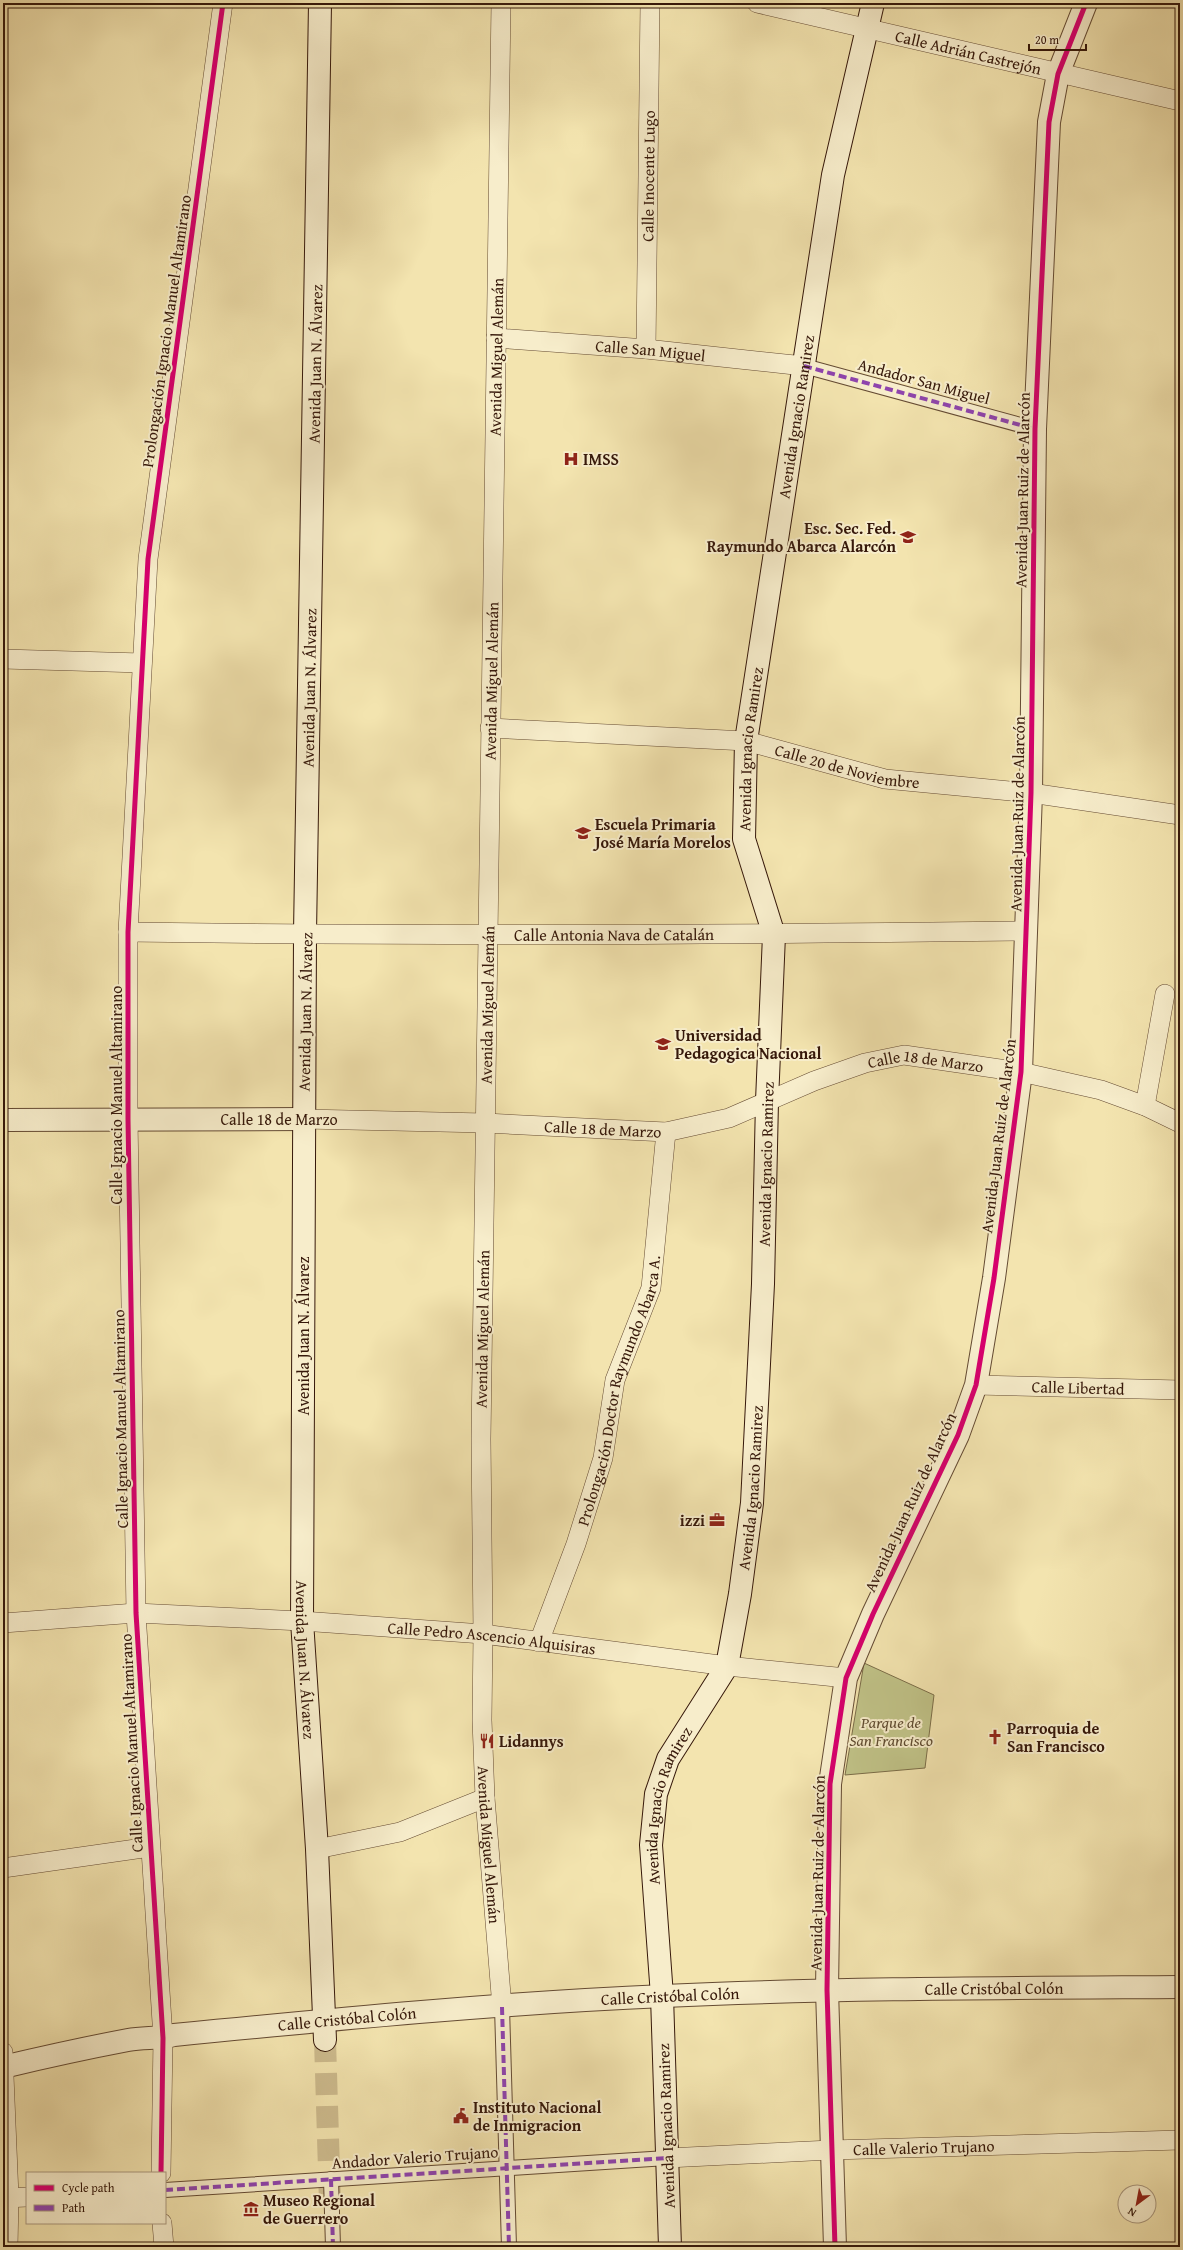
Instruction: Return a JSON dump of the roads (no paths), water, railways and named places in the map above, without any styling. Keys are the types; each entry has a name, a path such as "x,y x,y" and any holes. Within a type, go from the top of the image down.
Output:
{"main road":[{"name":"Avenida Juan N. Álvarez","path":"320,3 305,934 302,1621 317,1849 324,2030"},
{"name":"Avenida Ignacio Ramirez","path":"670,2247 662,1996 651,1844 656,1794 668,1759 726,1666 740,1594 752,1503 763,1284 767,1102 774,934 744,839 746,741 833,175 873,3"},
{"name":"Avenida Juan Ruiz de Alarcón","path":"835,2247 827,1990 830,1784 846,1678 873,1614 958,1435 976,1385 994,1278 1021,1072 1031,793 1035,429 1049,122 1058,74 1086,3"},
{"name":"Calle 18 de Marzo","path":"3,1120 304,1119"},
{"name":"Calle Cristóbal Colón","path":"3,2062 136,2038 163,2038 174,2035 324,2030 502,2006 662,1996 827,1990 1180,1987"}],"street":[{"name":"Prolongación Ignacio Manuel Altamirano","path":"142,663 148,559 223,3"},
{"name":"Avenida Miguel Alemán","path":"501,3 481,1439 484,1634 482,1720 485,1798 502,2006"},
{"name":"Calle Inocente Lugo","path":"646,349 650,3"},
{"name":"Calle Adrián Castrejón","path":"757,3 1058,74 1180,101"},
{"name":"Calle San Miguel","path":"496,338 646,349 804,366"},
{"name":"Andador San Miguel","path":"804,366 1035,429"},
{"path":"3,659 142,663"},
{"name":"Calle Ignacio Manuel Altamirano","path":"142,663 128,932 128,1119 136,1613 163,2038 161,2172"},
{"name":"Calle 20 de Noviembre","path":"490,728 746,741 885,779 1031,793 1180,815"},
{"name":"Calle Antonia Nava de Catalán","path":"128,932 305,934 774,934 1027,931"},
{"path":"1145,1106 1165,994"},
{"name":"Calle 18 de Marzo","path":"304,1119 485,1122 666,1132 729,1118 865,1063 904,1055 1021,1072 1101,1090 1145,1106 1180,1123"},
{"name":"Prolongación Doctor Raymundo Abarca A.","path":"539,1642 576,1544 603,1458 615,1380 651,1288 666,1132"},
{"name":"Calle Libertad","path":"976,1385 1180,1390"},
{"name":"Calle Pedro Ascencio Alquisiras","path":"3,1623 136,1613 302,1621 484,1634 726,1666 846,1678"},
{"path":"317,1849 400,1832 485,1798"},
{"path":"3,1868 150,1847"},
{"path":"502,2006 509,2247"},
{"path":"3,2062 13,2197 8,2247"},
{"name":"Calle Valerio Trujano","path":"667,2158 831,2150 1180,2140"},
{"name":"Andador Valerio Trujano","path":"166,2190 667,2158"},
{"path":"331,2180 333,2247"},
{"path":"162,2224 164,2247"}],"tunnel":[{"path":"325,2040 330,2203"}],"place":[{"name":"IMSS","path":"571,459"},
{"name":"Esc. Sec. Fed. Raymundo Abarca Alarcón","path":"908,537"},
{"name":"Escuela Primaria José María Morelos","path":"583,833"},
{"name":"Universidad Pedagogica Nacional","path":"663,1044"},
{"name":"izzi","path":"717,1520"},
{"name":"Parroquia de San Francisco","path":"995,1737"},
{"name":"Lidannys","path":"487,1741"},
{"name":"Instituto Nacional de Inmigracion","path":"461,2116"},
{"name":"Museo Regional de Guerrero","path":"251,2209"}],"park label":[{"name":"Parque de San Francisco","path":"891,1731"}]}
